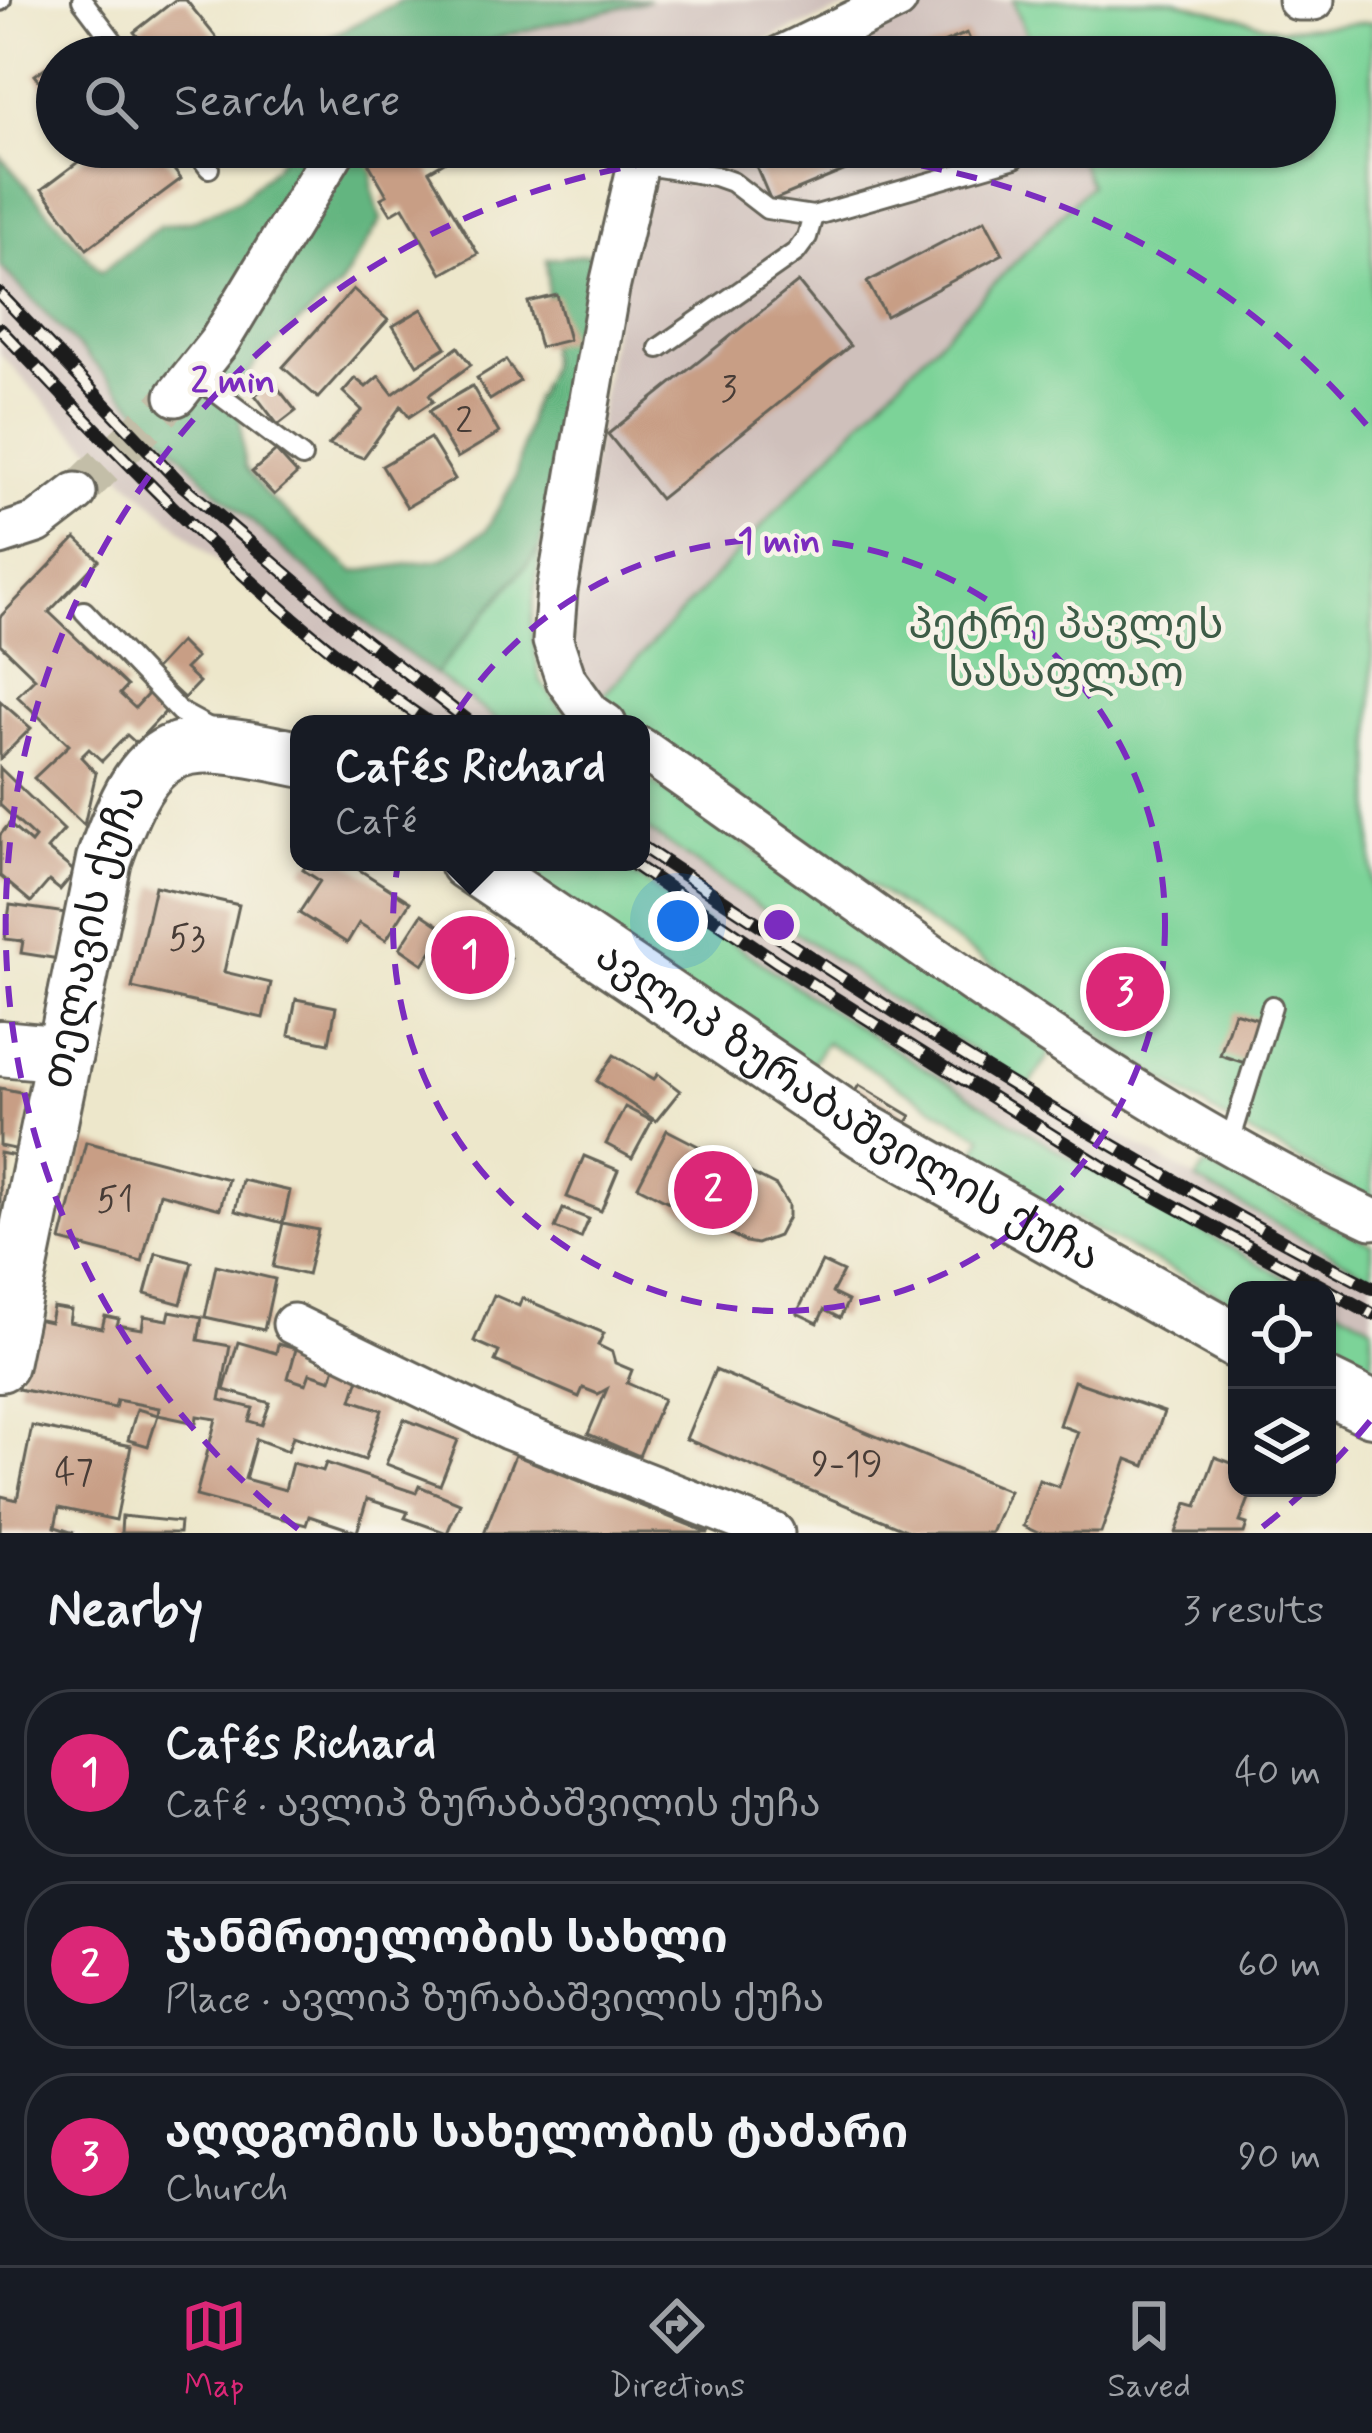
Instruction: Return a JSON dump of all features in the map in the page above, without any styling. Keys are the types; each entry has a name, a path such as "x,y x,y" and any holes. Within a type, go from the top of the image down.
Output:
{"street":[{"path":"822,36 897,0"},
{"path":"1298,0 1314,0"},
{"path":"185,386 220,342 324,168"},
{"path":"593,715 566,680 554,624 609,289 637,168"},
{"path":"0,535 37,523 76,494"},
{"name":"თელავის ქუჩა","path":"0,1364 104,860 126,800 157,759 187,746 245,748"},
{"path":"245,748 290,757"},
{"path":"650,754 973,981 1228,1147 1372,1219"},
{"name":"ავლიპ ზურაბაშვილის ქუჩა","path":"480,871 864,1132 1228,1336"},
{"path":"0,1048 65,1054"},
{"path":"293,1324 508,1429 774,1533"},
{"path":"1331,1389 1372,1409"}],"lane":[{"path":"82,0 109,36"},
{"path":"685,168 732,182 767,209 813,216 981,168"},
{"path":"658,347 796,251 807,237 813,216"},
{"path":"185,386 302,457"},
{"path":"84,611 180,712 245,748"},
{"path":"1228,1147 1272,1006"}],"shaded area":[{"path":"650,0 859,0 775,36 507,35"},
{"path":"941,0 1013,0 1027,36 851,36"},
{"path":"654,168 1083,168 1091,185 596,703 573,655 572,601 618,292"},
{"path":"0,266 216,490 374,629 490,715 406,715 250,591 65,424 0,354"},
{"path":"650,831 781,925 1030,1086 1372,1276 1372,1326 1336,1306 1336,1281 1291,1281 1064,1154 822,1005 629,871 650,871"}],"green space":[{"path":"403,0 650,0 504,36 331,36"},
{"name":"პეტრე პავლეს სასაფლაო","path":"1013,0 1174,0 1279,29 1372,22 1372,1201 1214,1113 650,739 650,715 614,715 596,703 1090,185 1083,168 1336,168 1336,36 1027,36"},
{"path":"0,156 101,272 160,226 195,220 240,199 274,168 373,168 372,188 381,220 339,288 262,355 237,390 245,467 266,495 354,572 443,559 486,530 515,479 531,407 549,366 547,259 592,254 540,549 435,674 374,629 216,490 0,266"},
{"path":"540,549 531,625 540,681 567,715 490,715 435,674"},
{"path":"650,780 1051,1051 1030,1086 913,1014 650,831"},
{"path":"507,871 629,871 822,1005 1064,1154 1291,1281 1228,1281 1228,1299 968,1165 983,1137 826,1042 807,1071"},
{"path":"1206,1165 1372,1244 1372,1276 1196,1180"},
{"path":"1336,1306 1372,1326 1372,1372 1336,1354"}],"building":[{"path":"175,0 186,0 215,36 137,36 134,32"},
{"path":"70,168 173,168 181,179 87,249 42,189"},
{"path":"371,168 434,168 429,171 478,254 442,274 403,207 391,214 381,198 387,195"},
{"path":"757,168 850,168 771,201"},
{"path":"985,220 1003,254 886,316 867,282"},
{"path":"798,282 850,346 660,499 608,434"},
{"path":"353,289 388,320 318,398 283,367"},
{"path":"557,295 569,340 540,347 528,302"},
{"path":"422,309 446,347 417,365 393,326"},
{"path":"458,347 471,365 429,395 433,401 409,417 401,406 363,458 329,445 362,410 343,392 355,378 366,387 379,376 393,394"},
{"path":"506,360 520,381 490,400 477,378"},
{"path":"273,382 296,411 278,425 255,395"},
{"path":"472,386 499,433 457,458 429,411"},
{"path":"430,438 455,479 407,507 382,466"},
{"path":"276,451 297,474 274,495 252,472"},
{"path":"76,538 99,560 49,612 127,686 120,694 135,708 149,693 167,710 136,743 127,735 102,761 89,749 81,757 96,773 84,825 34,778 69,745 17,696 35,678 0,644 0,617"},
{"path":"180,642 196,658 185,669 199,682 184,698 154,670"},
{"path":"0,701 31,728 0,759"},
{"path":"0,768 64,830 47,849 75,872 60,890 49,881 31,902 0,876 0,835 9,824 31,843 35,838 0,805"},
{"path":"305,871 361,871 410,902 386,940 359,923 347,943 299,913 320,881"},
{"path":"155,886 239,905 224,972 271,983 263,1018 132,988"},
{"path":"10,905 66,913 59,959 21,953 23,941 5,939"},
{"path":"422,914 446,930 423,964 400,948"},
{"path":"470,928 511,958 501,972 483,959 467,980 444,964"},
{"path":"1108,962 1158,988 1141,1021 1091,996"},
{"path":"296,999 336,1007 329,1043 289,1035"},
{"path":"1234,1012 1262,1020 1248,1064 1220,1055"},
{"path":"614,1055 654,1079 658,1074 680,1091 656,1121 597,1081"},
{"path":"859,1085 911,1116 902,1130 851,1098"},
{"path":"0,1088 30,1094 19,1150 0,1146"},
{"path":"625,1107 652,1121 632,1158 606,1144"},
{"path":"667,1130 776,1186 788,1205 788,1217 778,1236 757,1244 746,1242 638,1186"},
{"path":"86,1142 228,1179 220,1209 160,1193 142,1262 61,1241"},
{"path":"0,1153 15,1156 2,1225 0,1225"},
{"path":"584,1156 618,1170 601,1211 567,1197"},
{"path":"242,1180 290,1191 283,1223 235,1211"},
{"path":"563,1209 589,1219 581,1238 555,1228"},
{"path":"283,1223 318,1230 307,1275 273,1267"},
{"path":"156,1253 192,1262 181,1304 145,1294"},
{"path":"822,1262 843,1272 832,1293 848,1301 840,1318 824,1310 818,1323 797,1313"},
{"path":"216,1265 275,1279 264,1330 205,1317"},
{"path":"494,1295 519,1306 522,1298 604,1333 598,1345 612,1352 615,1363 632,1370 627,1383 663,1399 639,1456 588,1434 607,1389 598,1394 583,1388 579,1397 495,1361 499,1352 474,1341"},
{"path":"53,1307 71,1310 69,1322 102,1328 105,1316 119,1319 117,1325 142,1329 144,1316 168,1320 170,1311 202,1317 198,1340 230,1346 220,1400 253,1408 249,1421 262,1425 270,1403 224,1390 238,1342 276,1353 278,1344 296,1349 288,1378 306,1384 310,1373 331,1380 336,1363 361,1372 352,1400 382,1410 365,1460 293,1436 288,1451 256,1439 245,1479 285,1490 292,1463 323,1471 326,1463 416,1493 419,1486 460,1503 447,1533 405,1518 408,1512 367,1499 357,1532 309,1516 306,1525 196,1496 216,1419 197,1416 196,1423 158,1415 159,1408 117,1400 115,1408 18,1389 31,1318 50,1322"},
{"path":"715,1370 1009,1491 991,1533 913,1533 686,1439"},
{"path":"1074,1381 1164,1412 1145,1466 1127,1459 1101,1533 1038,1533 1023,1526 1039,1480 1059,1487 1078,1432 1059,1425"},
{"path":"137,1409 158,1415 148,1446 128,1440"},
{"path":"404,1419 458,1440 440,1485 386,1464"},
{"path":"32,1426 131,1446 116,1520 59,1508 55,1527 74,1533 0,1533 1,1496 17,1500"},
{"path":"515,1455 709,1533 484,1533"},
{"path":"1215,1457 1228,1462 1228,1497 1250,1497 1240,1522 1247,1524 1244,1533 1176,1533 1187,1503 1197,1506"},
{"path":"122,1516 180,1522 179,1533 121,1533"}],"tunnel":[{"path":"76,493 176,396"}],"railway":[{"path":"0,294 180,483 358,635 460,715"},
{"path":"0,329 152,487 259,588 418,715"},
{"path":"650,852 1000,1078 1372,1288"},
{"path":"643,871 777,962 1106,1169 1372,1314"}],"place":[{"name":"Cafés Richard","path":"470,955"},
{"name":"აღდგომის სახელობის ტაძარი","path":"1125,992"},
{"name":"ჯანმრთელობის სახლი","path":"713,1190"}]}
